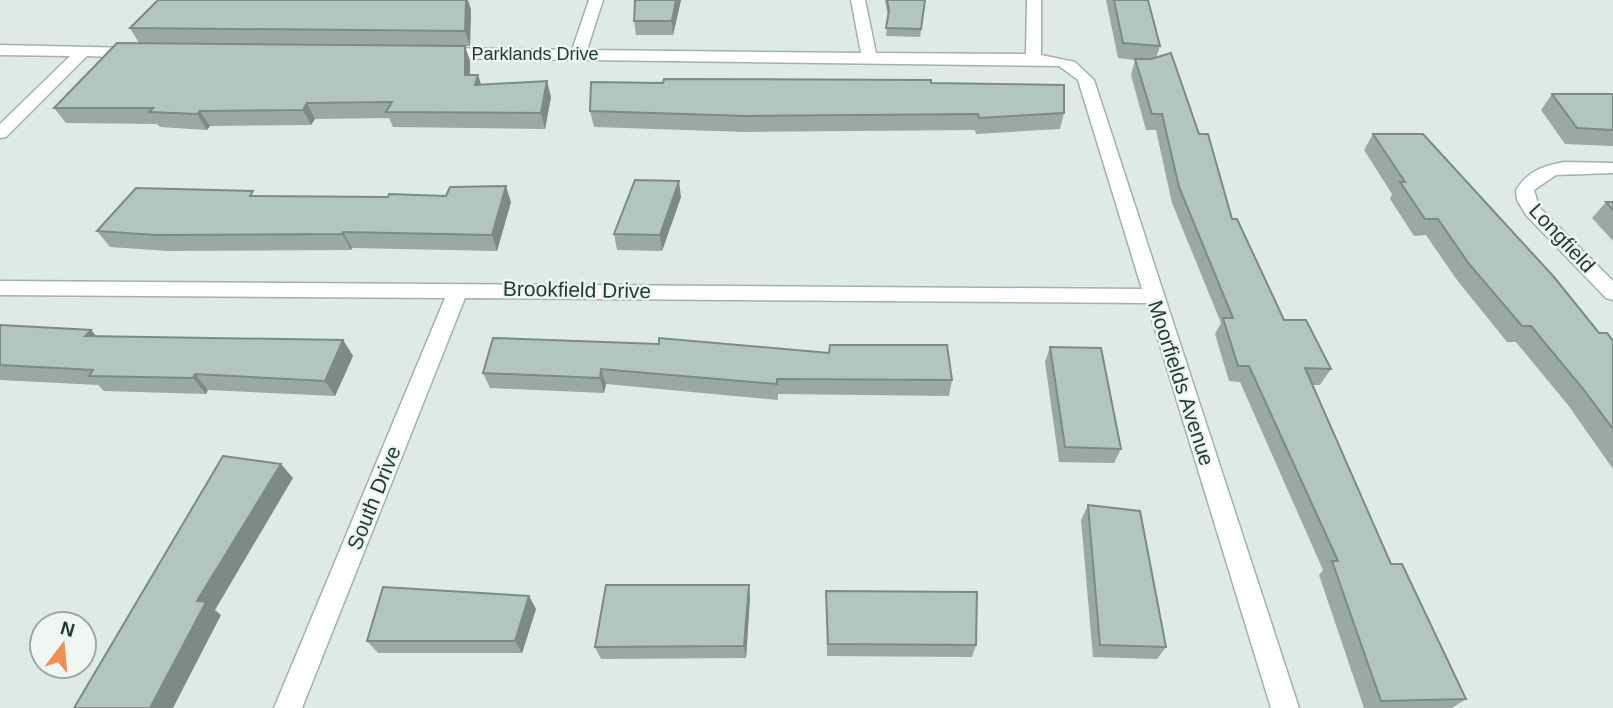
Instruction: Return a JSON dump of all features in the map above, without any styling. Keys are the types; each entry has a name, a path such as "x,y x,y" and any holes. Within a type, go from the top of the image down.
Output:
{"street":[{"path":"579,54 596,0"},
{"path":"858,0 869,55"},
{"path":"1033,59 1034,0"},
{"path":"0,50 152,53"},
{"path":"0,133 83,52"},
{"name":"Parklands Drive","path":"427,53 869,55 1033,59 1070,64"},
{"name":"Moorfields Avenue","path":"1070,64 1086,80 1285,708"},
{"name":"Longfield","path":"1613,168 1550,170 1538,174 1525,190 1525,200 1532,211 1613,293"},
{"name":"Brookfield Drive","path":"0,288 459,289 1153,296"},
{"name":"South Drive","path":"288,708 459,289"}],"building":[{"path":"158,0 466,0 465,31 130,28"},
{"path":"635,0 676,0 672,21 634,21"},
{"path":"887,0 925,0 921,29 886,28 889,11"},
{"path":"1114,0 1148,0 1160,46 1123,43"},
{"path":"117,43 465,46 465,75 478,75 475,85 547,81 541,113 386,112 392,102 307,103 303,110 200,111 197,114 149,112 153,108 54,108"},
{"path":"1171,53 1199,134 1208,134 1232,219 1237,219 1284,320 1306,320 1331,369 1305,368 1391,564 1402,564 1466,699 1381,701 1332,561 1338,561 1249,366 1238,366 1223,318 1233,318 1179,187 1162,114 1152,114 1135,59 1151,59"},
{"path":"664,79 931,80 931,83 1064,85 1064,113 979,118 978,114 746,116 590,111 591,82 663,83"},
{"path":"1552,94 1613,94 1613,130 1577,128"},
{"path":"1373,134 1423,134 1554,277 1599,333 1607,333 1613,341 1613,429 1531,326 1522,326 1469,264 1438,219 1425,219 1400,182 1405,182"},
{"path":"635,180 679,181 660,235 614,234"},
{"path":"506,186 492,235 343,232 156,235 97,231 136,188 253,191 250,196 388,197 389,194 446,196 450,187"},
{"path":"0,325 91,330 85,336 343,340 325,381 195,374 193,378 89,376 93,370 0,365"},
{"path":"493,338 659,344 659,338 829,353 830,345 947,345 952,380 777,379 777,384 601,369 600,378 483,373"},
{"path":"1050,347 1101,348 1121,449 1065,447"},
{"path":"223,456 281,464 197,601 206,602 150,708 74,708 91,680 98,680 98,667"},
{"path":"1088,505 1140,511 1166,647 1100,645"},
{"path":"606,585 749,585 744,646 595,647"},
{"path":"383,587 529,596 515,641 367,641"},
{"path":"826,591 977,592 976,645 828,644"}]}
